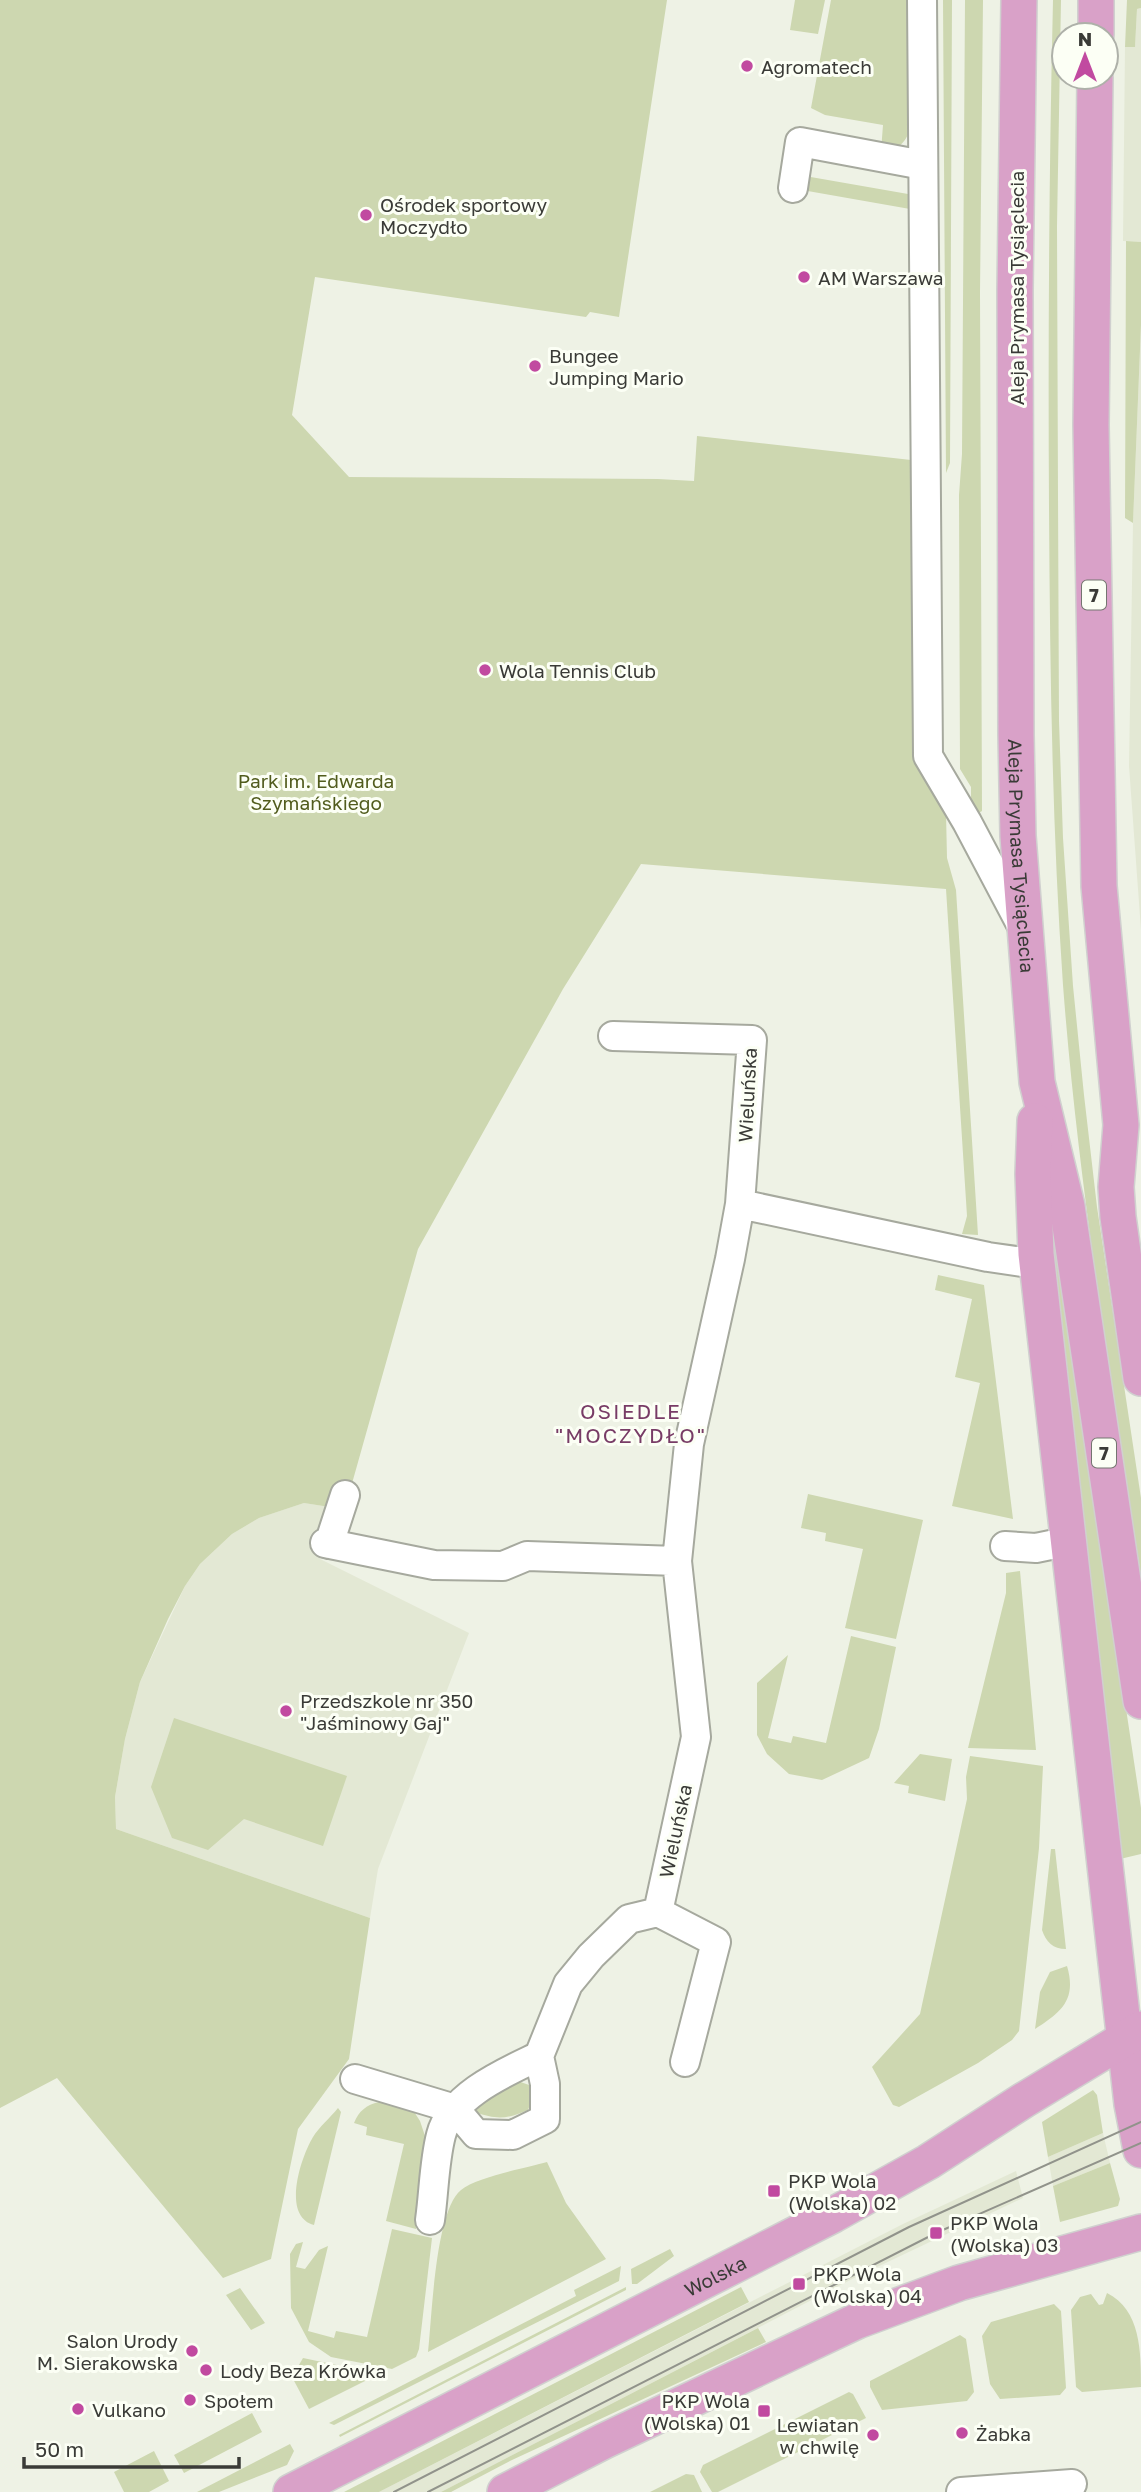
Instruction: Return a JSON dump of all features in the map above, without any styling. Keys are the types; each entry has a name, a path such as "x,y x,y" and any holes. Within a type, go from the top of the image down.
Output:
{"main road":[{"name":"Aleja Prymasa Tysiąclecia","path":"1019,0 1015,290 1018,836 1037,1083 1068,1206 1141,1700"},
{"path":"1096,0 1096,21"},
{"name":"7","path":"1095,91 1091,425 1099,872 1105,973 1120,1112 1116,1187 1118,1217 1141,1378"},
{"path":"1037,1083 1033,1174 1037,1264 1133,2033 1132,2104 1141,2150"},
{"path":"1120,1112 1141,1177"},
{"name":"Wolska","path":"291,2492 832,2215 928,2162 1133,2033"},
{"path":"505,2492 604,2441 857,2321 959,2283 1141,2232"}],"street":[{"path":"922,0 928,756 967,822 1025,931"},
{"path":"793,188 800,142 923,166"},
{"name":"Wieluńska","path":"613,1036 752,1040 740,1204 690,1444 677,1561 696,1737 658,1912"},
{"path":"740,1204 988,1257 1037,1264"},
{"path":"345,1495 327,1543 434,1565 503,1566 527,1556 677,1561"},
{"path":"1005,1546 1036,1548 1070,1541"},
{"path":"355,2079 454,2109 476,2134 513,2135 545,2119 545,2084 539,2056 568,1984 591,1956 629,1919 658,1912 716,1942 685,2062"},
{"path":"430,2220 441,2133 454,2109 482,2085 539,2056"},
{"path":"961,2492 1072,2484"}],"shaded area":[{"path":"1141,8 1141,242 1123,241 1125,47 1135,46 1137,9"},
{"path":"1141,325 1141,930 1129,766 1133,523"},
{"name":"Przedszkole nr 350 \"Jaśminowy Gaj\"","path":"304,1503 336,1508 320,1559 469,1633 378,1869 370,1918 116,1829 115,1797 125,1739 140,1682 185,1586 200,1564 232,1534 259,1518"},
{"path":"1103,2133 1110,2163 1053,2186 1048,2157"},
{"path":"1016,2171 1023,2198 856,2277 441,2492 379,2492 903,2224"}],"green space":[{"name":"Park im. Edwarda Szymańskiego","path":"0,0 667,0 619,317 590,312 586,317 315,277 292,415 349,477 694,481 697,436 911,460 913,758 946,813 947,858 956,890 978,1235 962,1234 967,1216 946,889 641,864 563,989 418,1249 351,1487 336,1508 304,1503 259,1518 232,1534 200,1564 185,1586 140,1682 125,1739 115,1797 116,1829 370,1918 349,2059 298,2129 271,2259 223,2278 57,2078 0,2108"},
{"path":"795,0 825,0 818,34 790,30"},
{"path":"831,0 909,0 910,128 906,138 896,148 881,151 883,125 825,115 811,108"},
{"path":"943,0 952,0 950,463 946,473"},
{"path":"965,0 983,0 980,293 982,811 977,814 971,804 971,787 960,769 959,495 962,454"},
{"path":"1053,0 1061,0 1061,21 1053,21"},
{"path":"1127,0 1141,0 1141,8 1137,9 1135,47 1125,47"},
{"path":"1052,91 1059,91 1057,226 1059,721 1063,838 1073,986 1097,1207 1141,1498 1141,1576 1086,1207 1063,985 1052,747 1049,254"},
{"path":"805,176 908,194 910,209 802,190"},
{"path":"1126,241 1141,242 1141,325 1133,523 1125,518"},
{"path":"1052,1218 1141,1808 1141,1854 1120,1859 1049,1221"},
{"path":"938,1275 984,1285 1013,1519 952,1506 980,1383 955,1377 972,1299 935,1290"},
{"path":"808,1494 923,1520 896,1639 845,1628 863,1549 825,1541 826,1533 801,1528"},
{"path":"1020,1571 1036,1750 968,1748 1006,1593 1006,1573"},
{"path":"851,1636 896,1647 879,1729 869,1758 822,1780 789,1774 767,1754 757,1735 757,1683 788,1655 768,1738 791,1743 793,1736 826,1743"},
{"path":"174,1718 347,1776 323,1846 244,1819 208,1850 172,1838 151,1787"},
{"path":"920,1754 952,1759 945,1801 908,1793 909,1786 894,1783"},
{"path":"970,1756 1043,1766 1039,1848 1019,2031 1012,2040 978,2063 899,2107 893,2105 872,2067 920,2014 967,1799 966,1777"},
{"path":"1051,1849 1055,1849 1066,1949 1051,1944 1042,1930"},
{"path":"1067,1966 1070,1988 1064,2004 1035,2029 1040,1992 1050,1972"},
{"path":"515,2080 529,2085 531,2102 528,2110 502,2117 475,2112 481,2092"},
{"path":"1093,2090 1097,2095 1103,2133 1048,2157 1042,2122"},
{"path":"379,2102 411,2107 420,2121 427,2142 416,2229 386,2221 404,2144 366,2135 367,2127 354,2123 364,2109"},
{"path":"338,2108 341,2112 314,2225 304,2219 298,2210 296,2198 299,2171 313,2137"},
{"path":"547,2162 566,2203 606,2259 428,2352 440,2241 452,2202 468,2185"},
{"path":"1110,2163 1120,2199 1118,2206 1060,2222 1053,2186"},
{"path":"392,2229 432,2238 416,2357 392,2369 331,2357 309,2342 291,2308 290,2254 296,2244 303,2242 296,2267 305,2269 319,2250 328,2246 308,2331 334,2338 336,2331 367,2337"},
{"path":"670,2249 674,2256 637,2284 632,2284 631,2269"},
{"path":"621,2266 619,2281 334,2425 329,2423 576,2296 574,2290"},
{"path":"626,2287 626,2290 340,2437 339,2435"},
{"path":"741,2287 749,2302 379,2492 344,2492"},
{"path":"240,2288 265,2323 251,2330 226,2295"},
{"path":"1107,2293 1118,2300 1133,2321 1139,2346 1141,2387 1082,2392 1076,2387 1071,2310 1080,2297 1091,2294 1099,2305 1103,2304"},
{"path":"1054,2304 1061,2311 1066,2388 1060,2395 1000,2399 990,2384 982,2336 991,2322"},
{"path":"758,2328 766,2342 512,2460 451,2492 441,2492"},
{"path":"960,2335 966,2339 974,2392 967,2401 882,2410 870,2387 870,2381"},
{"path":"303,2358 379,2374 309,2409 292,2377"},
{"path":"849,2392 853,2394 866,2418 718,2492 712,2492 700,2472 703,2465"},
{"path":"252,2413 262,2432 184,2473 174,2455"},
{"path":"290,2444 294,2451 287,2465 219,2492 197,2492"},
{"path":"154,2451 169,2481 149,2492 124,2492 114,2472"},
{"path":"686,2474 694,2475 702,2492 650,2492"}],"tram line":[{"path":"394,2492 909,2227 1141,2122"},
{"path":"428,2492 936,2233 1141,2143"}],"place":[{"name":"Agromatech","path":"747,66"},
{"name":"Ośrodek sportowy Moczydło","path":"366,215"},
{"name":"AM Warszawa","path":"804,277"},
{"name":"Bungee Jumping Mario","path":"535,366"},
{"name":"Wola Tennis Club","path":"485,670"},
{"name":"Przedszkole nr 350 \"Jaśminowy Gaj\"","path":"286,1711"},
{"name":"PKP Wola (Wolska) 02","path":"774,2191"},
{"name":"PKP Wola (Wolska) 03","path":"936,2233"},
{"name":"PKP Wola (Wolska) 04","path":"799,2284"},
{"name":"Salon Urody M. Sierakowska","path":"192,2351"},
{"name":"Lody Beza Krówka","path":"206,2370"},
{"name":"Społem","path":"190,2400"},
{"name":"Vulkano","path":"78,2409"},
{"name":"PKP Wola (Wolska) 01","path":"764,2411"},
{"name":"Żabka","path":"962,2433"},
{"name":"Lewiatan w chwilę","path":"873,2435"}],"district":[{"name":"OSIEDLE \"MOCZYDŁO\"","path":"631,1423"}]}
